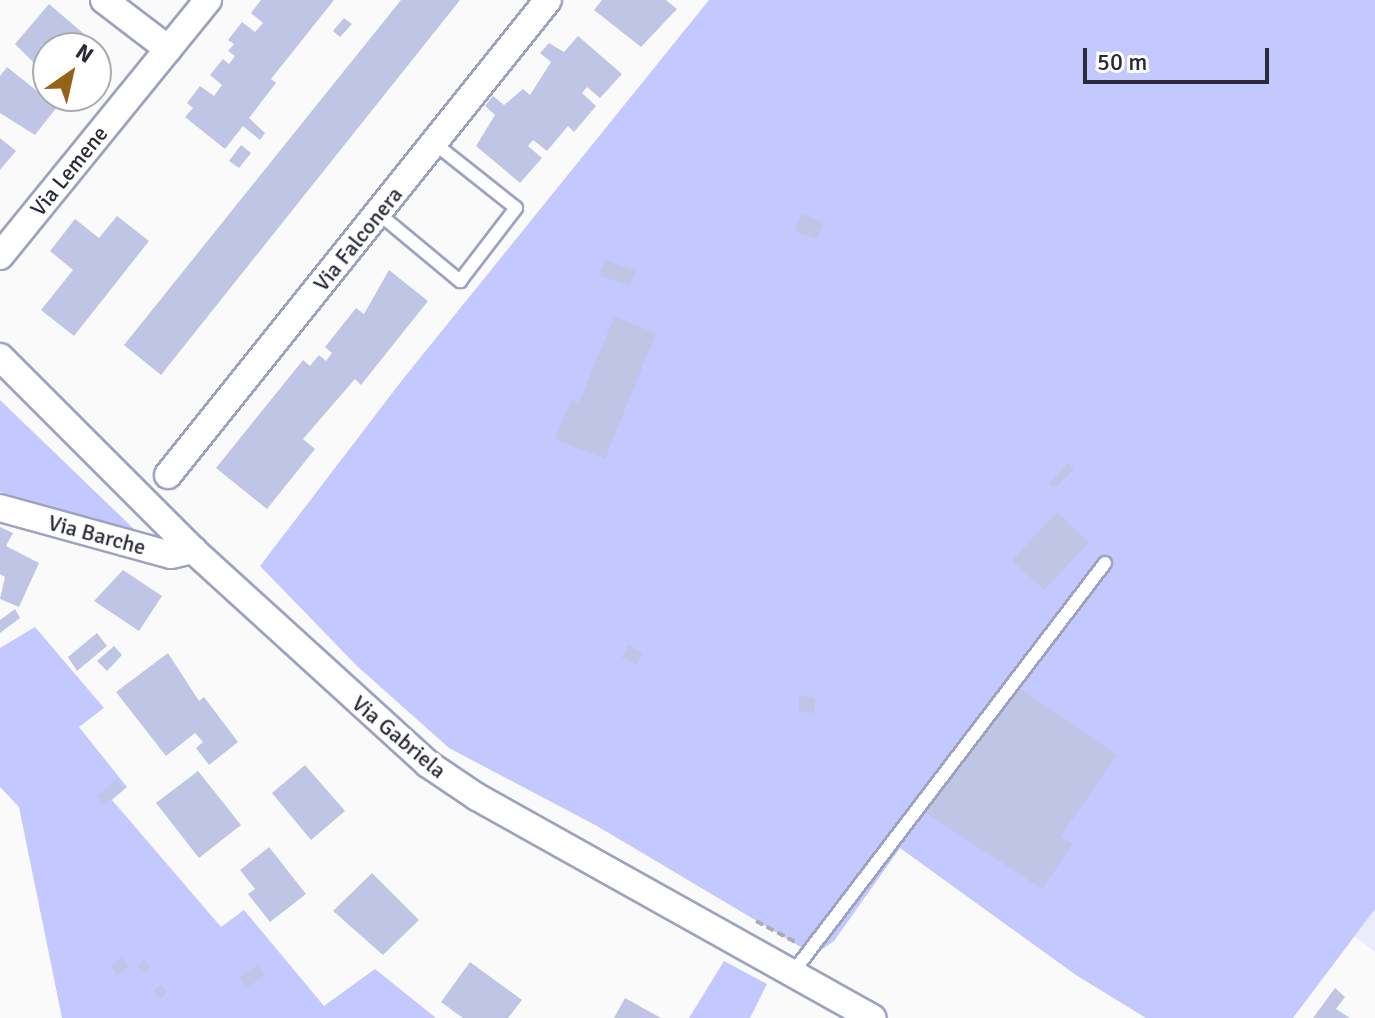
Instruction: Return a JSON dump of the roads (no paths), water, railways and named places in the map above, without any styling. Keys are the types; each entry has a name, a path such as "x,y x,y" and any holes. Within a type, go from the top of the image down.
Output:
{"street":[{"path":"104,0 168,49"},
{"name":"Via Lemene","path":"0,256 208,0"},
{"name":"Via Falconera","path":"168,475 547,0"},
{"name":"Via Gabriela","path":"0,357 193,550 428,764 477,797 802,961 872,1018"},
{"name":"Via Barche","path":"0,508 171,555 193,550"}],"lane":[{"path":"378,213 460,281 516,208 434,143"},
{"path":"802,961 1105,563"}]}
